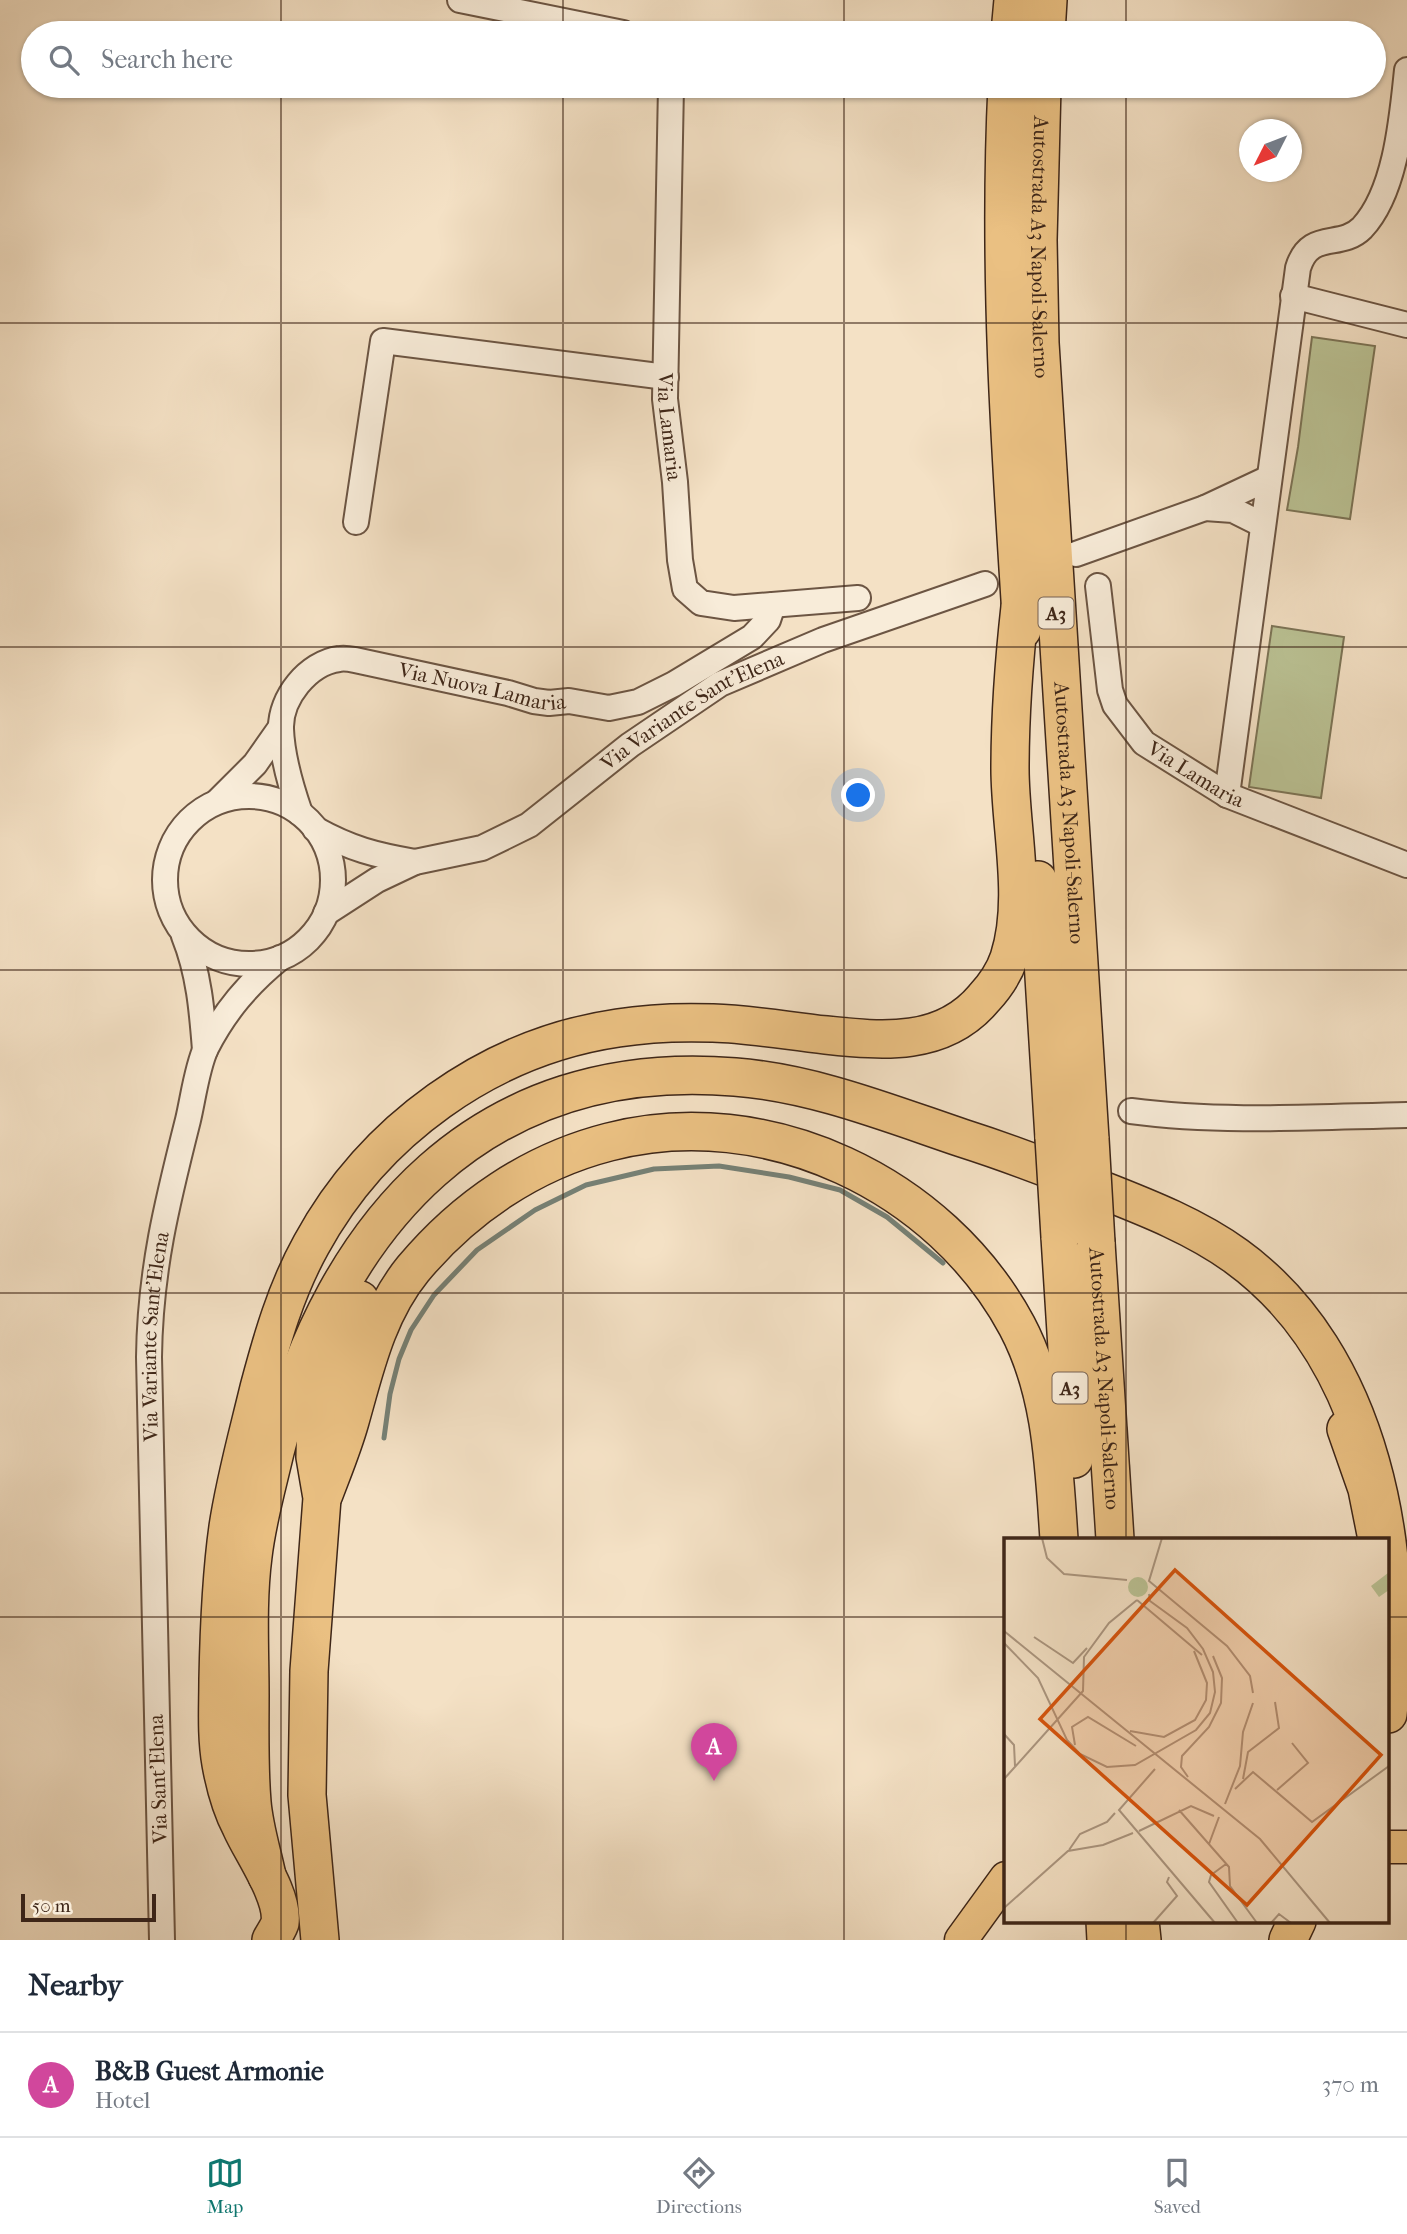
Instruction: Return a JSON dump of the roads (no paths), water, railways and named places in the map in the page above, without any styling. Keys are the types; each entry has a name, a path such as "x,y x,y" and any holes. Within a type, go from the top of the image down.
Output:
{"highway":[{"path":"1011,21 1013,0"},
{"path":"1047,21 1048,0"},
{"name":"Autostrada A3 Napoli-Salerno","path":"1006,98 1003,177 1004,328 1079,1538"},
{"name":"Autostrada A3 Napoli-Salerno","path":"1042,98 1038,240 1041,356 1115,1538"},
{"path":"271,1940 280,1922 276,1897 229,1798 218,1742 221,1614 229,1527 253,1413 280,1317 310,1246 346,1190 403,1130 440,1100 478,1075 525,1053 616,1028 660,1024 713,1023 879,1040 908,1039 933,1033 960,1020 979,1004 1004,969 1009,958 1015,925 1016,884 1010,772 1011,691 1020,607"},
{"path":"267,1876 252,1801 249,1603 253,1555 264,1499 301,1364 325,1313 358,1255 398,1203 423,1178 477,1135 510,1117 542,1103 617,1082 694,1075 734,1077 776,1082 870,1107 1024,1158 1127,1199 1199,1233 1254,1270 1308,1324 1341,1369 1369,1422 1389,1471 1400,1521 1406,1570 1401,1662 1390,1706"},
{"path":"320,1940 307,1795 309,1671 322,1498 315,1457 316,1412 324,1379 344,1329 365,1292 414,1221 471,1169 535,1132 567,1119 628,1104 675,1099 719,1100 800,1112 1028,1187 1163,1241 1213,1270 1248,1297 1279,1328 1314,1373 1331,1399 1356,1456 1367,1489 1377,1538"},
{"path":"322,1498 349,1425 367,1360 384,1313 410,1272 438,1241 467,1214 501,1190 535,1170 572,1154 610,1142 649,1135 697,1133 760,1139 826,1157 858,1171 900,1197 922,1212 959,1246 996,1292 1030,1354 1041,1390 1052,1444 1059,1538"},
{"path":"1101,1316 1125,1444 1134,1538"},
{"path":"1288,1940 1296,1923"}],"main road":[{"path":"961,1940 1004,1881"}],"street":[{"path":"460,0 564,21"},
{"path":"1227,795 1293,296 1302,255 1312,246 1324,241 1353,236 1362,228 1374,209 1395,156 1407,70"},
{"name":"Via Lamaria","path":"671,98 666,399 685,589 701,603 734,608 858,598"},
{"path":"1293,296 1407,326"},
{"path":"356,522 383,341 666,377"},
{"path":"1076,554 1205,508 1269,478"},
{"path":"1205,508 1233,510 1263,525"},
{"name":"Via Variante Sant'Elena","path":"327,913 377,880 415,862 482,848 529,825 629,745 720,684 823,640 985,584"},
{"name":"Via Lamaria","path":"1098,586 1107,675 1115,705 1144,743 1227,795 1407,865"},
{"name":"Via Nuova Lamaria","path":"307,821 290,785 281,727 285,706 303,677 320,666 338,659 379,663 534,701 569,701 609,708 638,702 674,684 752,637 768,620 773,605"},
{"path":"218,802 255,764 281,727"},
{"path":"239,796 281,802 307,821 326,847 332,869 332,891 327,913 315,932 300,947 280,958 259,963 236,963 215,957 196,945 181,929 170,909 165,888 166,866 172,846 183,827 199,812 218,802 239,796"},
{"name":"Via Variante Sant'Elena","path":"307,821 340,843 366,853 415,862"},
{"name":"Via Variante Sant'Elena","path":"181,929 194,961 200,990 205,1051"},
{"name":"Via Variante Sant'Elena","path":"154,1627 150,1312 164,1214 205,1051 234,1002 255,978 280,958"},
{"path":"1131,1111 1166,1116 1236,1119 1407,1115"},
{"name":"Via Sant'Elena","path":"154,1627 165,1937"}],"waterway":[{"path":"384,1438 390,1394 399,1359 411,1330 434,1295 477,1250 535,1210 586,1185 654,1169 719,1166 789,1177 840,1190 887,1217 943,1263"}],"place":[{"name":"B&B Guest Armonie","path":"714,1781"}]}
